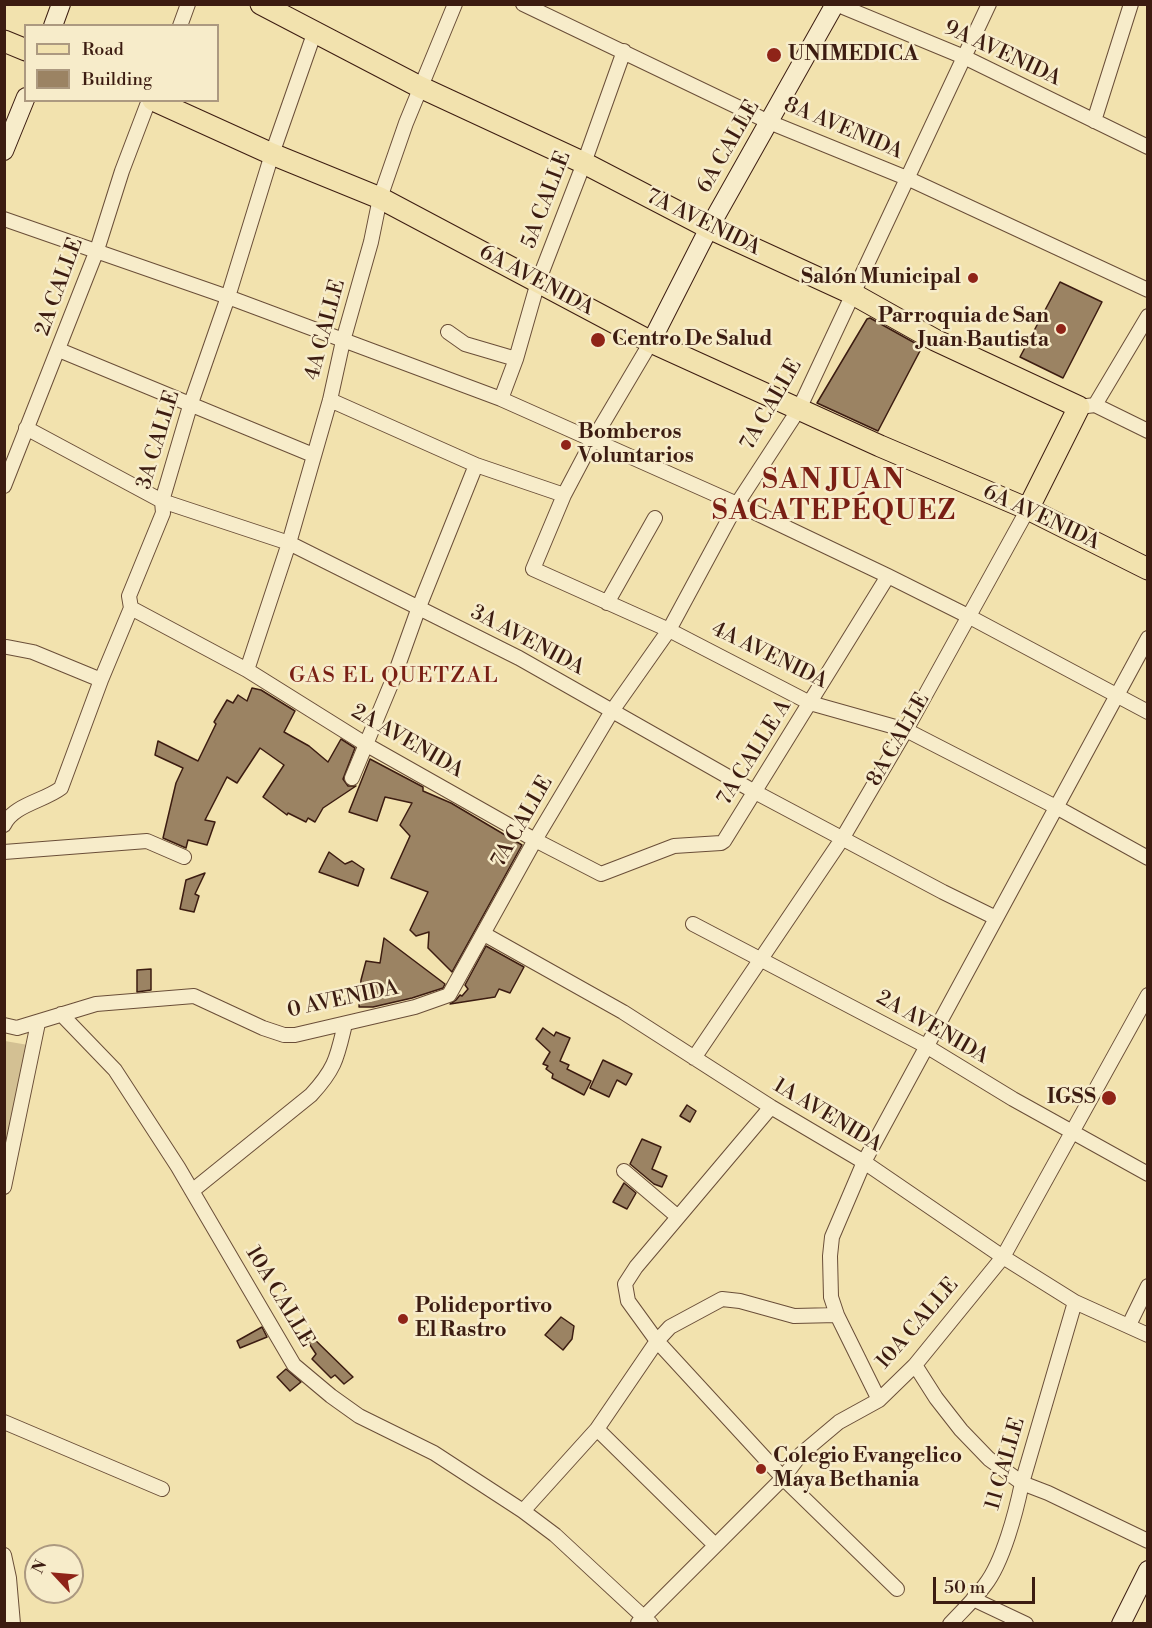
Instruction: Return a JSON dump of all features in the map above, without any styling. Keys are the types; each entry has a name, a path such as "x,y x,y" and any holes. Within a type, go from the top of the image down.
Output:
{"main road":[{"name":"7A AVENIDA","path":"261,4 420,87 584,163 709,228 853,294 935,340 1087,406"},
{"path":"4,41 24,49"},
{"name":"6A AVENIDA","path":"155,102 272,154 380,198 651,342 880,446 1028,509 1148,569"},
{"name":"8A CALLE","path":"1028,509 1087,406"}],"street":[{"path":"54,24 62,4"},
{"path":"181,24 188,4"},
{"name":"4A CALLE","path":"247,670 289,543 330,400 343,341 371,242 380,198 420,87 455,4"},
{"name":"8A AVENIDA","path":"523,4 769,122 909,179 1148,290"},
{"name":"9A AVENIDA","path":"836,4 964,57 1148,147"},
{"name":"6A CALLE","path":"533,570 564,495 593,440 651,342 709,228 836,4"},
{"name":"7A CALLE","path":"449,995 535,840 612,711 669,630 737,504 799,408 909,179 989,4"},
{"path":"1094,121 1131,4"},
{"name":"3A CALLE","path":"4,825 13,813 52,795 61,788 101,680 131,608 129,596 163,513 162,501 190,406 314,33"},
{"name":"5A CALLE","path":"501,399 516,359 538,282 624,51"},
{"path":"4,151 24,102"},
{"name":"2A CALLE","path":"4,486 59,350 97,250 122,171 150,102"},
{"path":"4,219 228,297 501,399 737,504 888,576 969,616 1148,712"},
{"path":"1087,406 1148,316"},
{"path":"448,332 465,344 516,359"},
{"path":"59,350 313,455"},
{"path":"330,400 476,465 564,495"},
{"name":"7A AVENIDA","path":"1087,406 1148,431"},
{"name":"3A AVENIDA","path":"27,428 162,501 289,543 387,594 419,607 519,658 842,839 996,918"},
{"path":"352,778 476,465"},
{"name":"8A CALLE","path":"694,1058 842,839 906,730 1028,509"},
{"path":"607,603 655,518"},
{"name":"4A AVENIDA","path":"533,570 669,630 810,703 906,730 1056,807 1148,858"},
{"name":"7A CALLE A","path":"602,874 674,846 724,841 888,576"},
{"name":"2A AVENIDA","path":"131,608 247,670 367,745 535,840 602,874"},
{"path":"879,1400 837,1315 831,1297 832,1237 864,1162 1148,638"},
{"path":"7,647 33,652 101,680"},
{"path":"4,852 147,841 184,856"},
{"name":"2A AVENIDA","path":"693,924 926,1046 1013,1099 1148,1174"},
{"name":"1A AVENIDA","path":"484,934 623,1012 771,1107 864,1162 1003,1257 1075,1302 1148,1335"},
{"name":"10A CALLE","path":"61,1014 115,1070 192,1191 294,1365 359,1416 434,1453 523,1511 555,1535 644,1622 715,1545 783,1478 801,1454 839,1422 879,1400 915,1365 1003,1257 1144,1012 1148,994"},
{"name":"0 AVENIDA","path":"4,1025 17,1028 96,1004 194,996 263,1028 284,1035 296,1035 415,1007 449,995"},
{"path":"4,1187 38,1023"},
{"path":"192,1191 311,1095 330,1073 336,1061 345,1024"},
{"path":"771,1107 636,1267 625,1284 628,1301 657,1341 783,1478 897,1589"},
{"path":"624,1171 678,1217"},
{"path":"1129,1325 1148,1286"},
{"path":"523,1511 597,1429 657,1341 670,1328 722,1299 740,1301 794,1316 837,1315"},
{"name":"11 CALLE","path":"950,1623 986,1584 995,1567 1019,1499 1075,1302"},
{"path":"915,1365 936,1398 961,1430 989,1459 1022,1483 1148,1541"},
{"path":"4,1422 162,1489"},
{"path":"597,1429 715,1545"},
{"path":"4,1555 9,1578 10,1615"},
{"path":"1121,1623 1148,1570"},
{"path":"973,1599 1026,1623"}],"shaded area":[{"path":"5,1041 28,1045 5,1163"}],"building":[{"name":"Parroquia de San Juan Bautista","path":"1060,282 1102,302 1063,378 1020,357"},
{"path":"870,318 922,347 878,431 817,403 867,319"},
{"path":"252,688 261,690 295,711 284,732 309,746 328,762 341,739 355,748 343,779 348,786 356,786 323,808 315,822 308,818 306,822 288,813 287,815 263,797 284,765 260,748 237,783 227,777 205,820 215,822 207,845 188,840 186,848 163,838 176,783 183,768 155,755 158,741 198,761 216,724 214,722 227,700 233,703 238,695 247,701"},
{"path":"370,759 522,845 452,972 428,948 429,932 416,936 410,930 428,892 391,878 410,836 400,825 412,803 385,797 377,821 349,812"},
{"path":"329,852 345,864 352,861 364,869 358,886 319,872"},
{"path":"205,873 195,894 199,896 194,912 180,909 186,880"},
{"path":"384,938 445,984 443,988 373,1007 359,1007 361,980 366,961 380,963"},
{"path":"486,946 524,967 510,993 499,989 495,997 450,1004 468,989 465,985"},
{"path":"151,969 151,990 137,992 137,970"},
{"path":"543,1028 554,1036 556,1032 570,1038 560,1061 569,1065 567,1069 591,1081 584,1095 552,1078 553,1074 546,1069 548,1066 543,1064 550,1052 536,1039"},
{"path":"603,1060 632,1074 626,1085 617,1080 609,1097 590,1088"},
{"path":"687,1105 696,1111 690,1122 680,1116"},
{"path":"642,1139 661,1147 652,1169 667,1176 662,1187 654,1184 630,1164"},
{"path":"624,1183 636,1193 627,1209 613,1202"},
{"path":"561,1317 574,1326 572,1339 563,1350 545,1335"},
{"path":"262,1327 267,1337 240,1348 237,1341"},
{"path":"308,1333 353,1377 344,1384 335,1375 331,1378 312,1359 316,1354 304,1336"},
{"path":"286,1369 301,1382 290,1391 277,1377"}],"place":[{"name":"UNIMEDICA","path":"774,55"},
{"name":"Salón Municipal","path":"973,278"},
{"name":"Parroquia de San Juan Bautista","path":"1061,329"},
{"name":"Centro De Salud","path":"598,340"},
{"name":"Bomberos Voluntarios","path":"566,445"},
{"name":"IGSS","path":"1109,1098"},
{"name":"Polideportivo El Rastro","path":"403,1319"},
{"name":"Colegio Evangelico Maya Bethania","path":"761,1469"}],"district":[{"name":"SAN JUAN SACATEPÉQUEZ","path":"834,498"},
{"name":"GAS EL QUETZAL","path":"394,677"}]}
